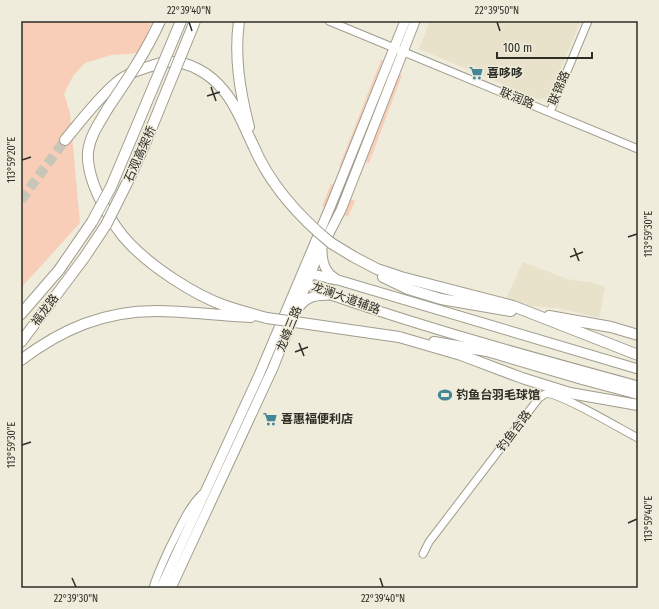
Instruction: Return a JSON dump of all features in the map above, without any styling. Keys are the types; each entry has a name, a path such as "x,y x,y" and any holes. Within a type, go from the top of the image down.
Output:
{"highway":[{"path":"160,21 154,35 136,66 108,108 91,138 88,153 90,172 96,191 106,212 118,230 130,244 167,274 222,305 267,318"},
{"name":"石观高架桥","path":"59,270 92,222 111,187 181,21"},
{"name":"石观高架桥","path":"69,278 106,225 130,177 195,21"},
{"path":"239,21 237,47 239,82 253,145"},
{"path":"65,140 115,84 126,76 157,64 167,62 191,66 203,71 215,80 232,102 266,172 281,193 327,245 366,269 408,289 441,299 481,307 574,320 611,327 638,335"},
{"path":"327,245 377,269 400,277 513,306 638,355"},
{"name":"福龙路","path":"21,314 59,270"},
{"name":"福龙路","path":"21,342 69,278"},
{"path":"21,360 53,338 94,320 113,316 157,311 232,317 267,318 462,346 486,351 638,394"},
{"path":"399,337 461,355 522,378 570,393 638,405"}],"main road":[{"name":"龙峰三路","path":"161,588 260,375 331,205 405,21"},
{"name":"龙峰三路","path":"171,588 273,368 307,284 327,245 415,21"},
{"path":"327,245 322,260 324,268 329,275 338,280"},
{"name":"龙澜大道辅路","path":"638,369 338,280 332,280 312,274 301,276 307,284 328,292 331,295 436,329 638,386"},
{"path":"296,312 303,302 310,298 318,295 331,295"},
{"path":"585,371 590,355"}],"street":[{"name":"联润路","path":"329,21 638,149"},
{"name":"联锦路","path":"550,112 588,21"},
{"name":"钓鱼合路","path":"423,554 429,542 535,404 548,392 638,438"},
{"path":"153,588 163,562 186,513 194,502 207,489"},
{"path":"174,588 176,576"}],"shaded area":[{"path":"21,21 152,21 140,53 111,55 85,63 73,76 64,94 70,113 80,223 21,288"},
{"path":"430,21 580,22 548,101 542,98 540,100 419,49"},
{"path":"381,60 383,60 341,167 339,167"},
{"path":"400,74 402,75 369,163 365,162"},
{"path":"331,184 334,185 325,207 322,206"},
{"path":"351,199 355,201 348,217 344,215"},
{"path":"523,262 567,279 594,283 605,287 599,318 557,308 531,306 506,299"}],"tunnel":[{"path":"21,200 65,140"}],"place":[{"name":"喜哆哆","path":"476,73"},
{"name":"钓鱼台羽毛球馆","path":"445,395"},
{"name":"喜惠褔便利店","path":"270,419"}]}
